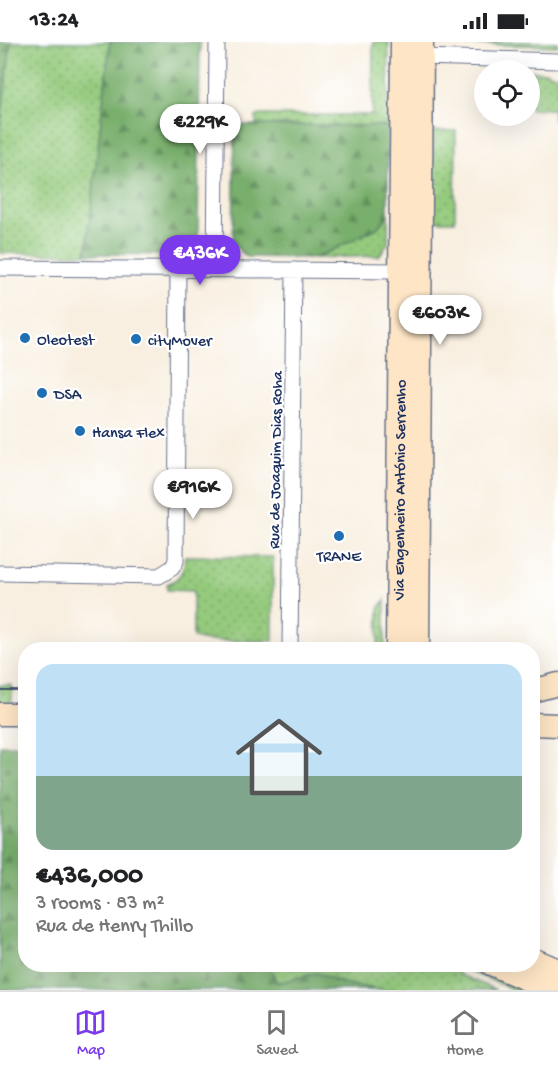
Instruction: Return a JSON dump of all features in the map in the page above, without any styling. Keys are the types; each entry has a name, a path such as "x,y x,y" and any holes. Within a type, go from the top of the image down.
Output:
{"main road":[{"name":"Via Engenheiro António Serrenho","path":"397,642 402,42"},
{"name":"Via Engenheiro António Serrenho","path":"418,642 422,50"},
{"path":"540,689 558,684"},
{"path":"0,714 18,714"},
{"path":"540,724 558,724"},
{"path":"0,729 18,729"},
{"path":"540,962 558,970"},
{"path":"509,972 551,990"}],"street":[{"path":"215,269 217,42"},
{"path":"422,50 558,61"},
{"path":"0,268 400,271"},
{"path":"0,573 159,576 172,568 176,561 178,269"},
{"name":"Rua de Joaquim Dias Roha","path":"290,642 294,270"}],"green space":[{"path":"0,42 11,42 0,128"},
{"path":"11,42 110,42 86,254 0,253 0,128"},
{"path":"110,42 200,42 198,240 195,240 194,250 190,255 86,254"},
{"path":"373,42 389,42 388,126 256,125 256,117 260,115 372,115"},
{"path":"441,42 558,42 558,46 448,44"},
{"path":"540,72 558,76 558,112 556,112 555,121 553,120 553,109 540,109"},
{"path":"235,125 388,126 388,215 377,228 316,258 247,257 235,246 233,238"},
{"path":"433,131 456,131 455,221 433,221"},
{"path":"388,215 388,243 379,256 316,258 377,228"},
{"path":"185,556 273,557 273,641 206,641 193,638 193,591 167,590 167,584 181,573"},
{"path":"385,600 385,642 378,642 379,609"},
{"path":"0,685 12,685 12,703 0,706"},
{"path":"0,745 18,745 18,972 272,972 277,983 317,973 342,983 379,990 0,990"},
{"path":"272,972 459,972 458,974 496,990 379,990 342,983 317,973 277,983"},
{"path":"471,972 488,972 529,990 514,990"}],"tram line":[{"path":"0,690 18,690"}],"place":[{"name":"Oleotest","path":"25,338"},
{"name":"cityMover","path":"136,339"},
{"name":"DSA","path":"42,393"},
{"name":"Hansa Flex","path":"80,431"},
{"name":"TRANE","path":"339,536"}]}
